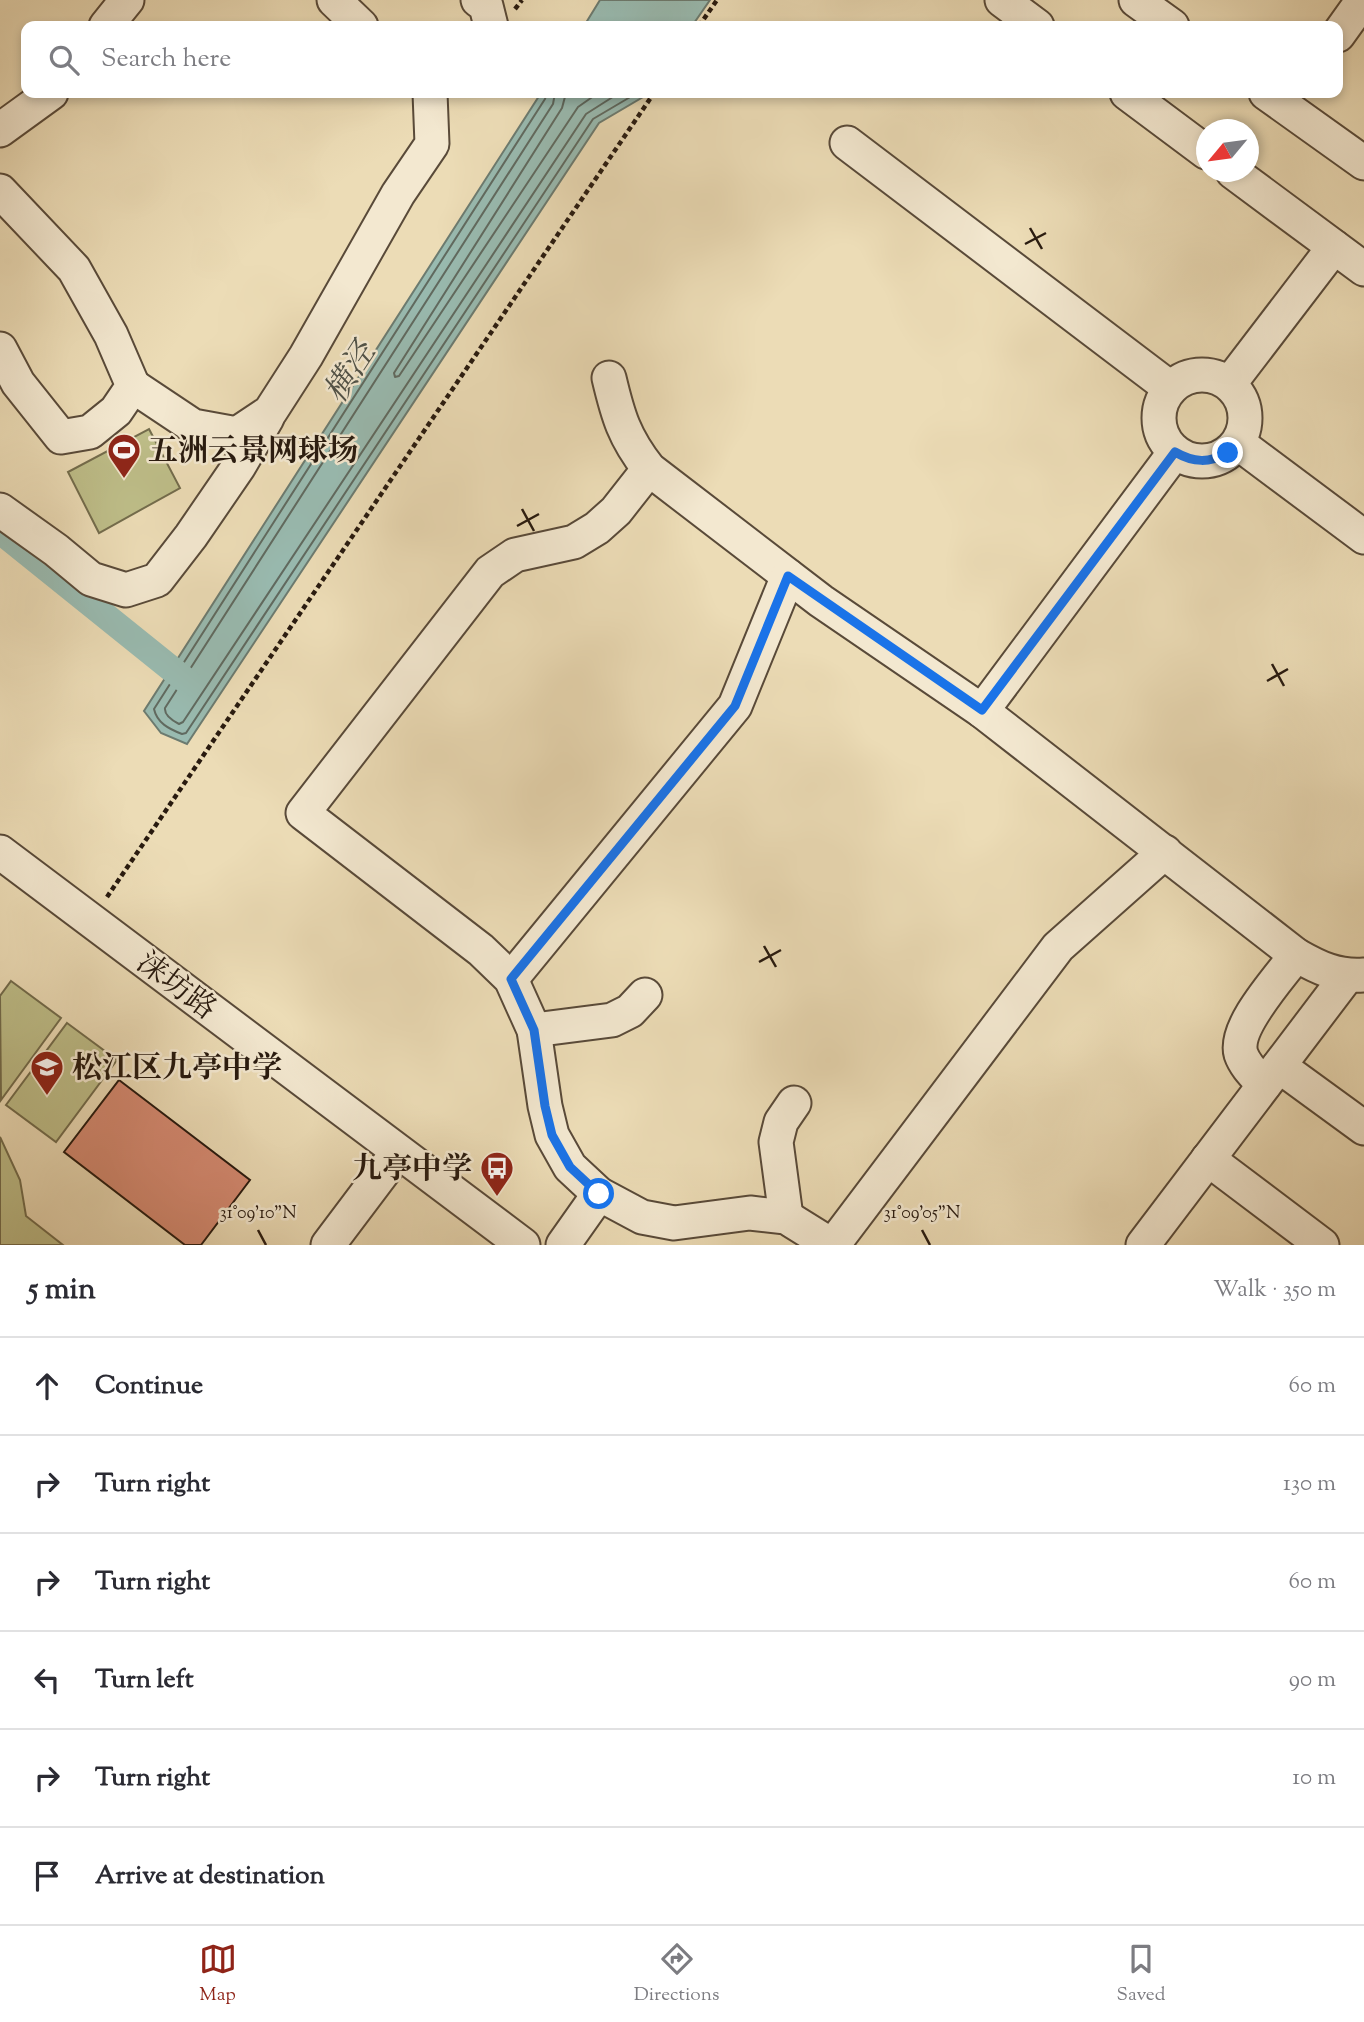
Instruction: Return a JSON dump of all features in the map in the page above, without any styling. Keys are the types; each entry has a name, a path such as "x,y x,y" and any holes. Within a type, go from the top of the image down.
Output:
{"street":[{"path":"110,21 127,0"},
{"path":"334,0 355,21"},
{"path":"478,0 486,6 490,21"},
{"path":"1002,0 1030,21"},
{"path":"1136,0 1165,21"},
{"path":"1343,28 1360,3"},
{"path":"0,130 44,98"},
{"path":"0,510 91,579 126,590 157,580 239,466 306,356 398,194 432,144 430,98"},
{"path":"1133,98 1196,145"},
{"path":"1283,98 1364,163"},
{"path":"846,143 1170,387"},
{"path":"1246,182 1364,269"},
{"path":"0,191 74,269 111,335 133,386 193,426 237,434 270,412"},
{"path":"1230,383 1334,247"},
{"path":"0,349 18,383 61,437 90,432 116,411 133,386"},
{"path":"1206,374 1230,383 1239,393 1246,419 1244,432 1238,443 1215,460 1187,459 1175,452 1160,428 1162,400 1170,387 1181,379 1206,374"},
{"path":"609,377 618,417 632,447 649,469 788,576 982,710 1296,955 1321,970 1355,976 1272,1075 1208,1159 1154,1241"},
{"path":"1238,443 1364,537"},
{"path":"982,710 1175,452"},
{"path":"649,469 615,511 597,528 573,542 514,555 490,572 303,813 481,950 511,979 534,1030 552,1135 570,1167 599,1194 642,1217 674,1223 750,1213 786,1217 832,1245 1058,947 1165,852"},
{"path":"511,979 735,706 788,576"},
{"name":"涞坊路","path":"0,852 523,1245"},
{"path":"1296,955 1250,1017 1241,1037 1241,1054 1250,1069 1272,1075 1364,1128"},
{"path":"534,1030 612,1020 630,1012 645,995"},
{"path":"786,1217 776,1142 781,1122 794,1103"},
{"path":"328,1245 398,1152"},
{"path":"1208,1159 1322,1245"},
{"path":"563,1245 599,1194"}],"path":[{"path":"702,21 716,0"},
{"path":"91,921 650,98"}],"green space":[{"name":"五洲云景网球场","path":"149,429 180,488 99,533 68,472"},
{"path":"11,981 61,1018 1,1100 0,996"},
{"path":"67,1023 117,1060 56,1142 6,1105"},
{"path":"0,1137 20,1180 26,1216 63,1245 0,1245"}],"water":[{"path":"600,0 710,0 695,21 587,21"},
{"path":"538,98 641,98 599,123 187,744 161,733 144,711"}],"building":[{"path":"119,1080 250,1180 201,1245 185,1245 64,1152"}],"waterway":[{"path":"0,531 189,683"}],"place":[{"name":"五洲云景网球场","path":"124,480"},
{"name":"松江区九亭中学","path":"47,1097"},
{"name":"九亭中学","path":"497,1198"}],"route":[{"path":"599,1194 570,1167 552,1135 534,1030 511,979 735,706 788,576 982,710 1175,452 1187,459 1201,461 1215,460 1228,453"}],"water label":[{"name":"横泾","path":"349,372"}]}
